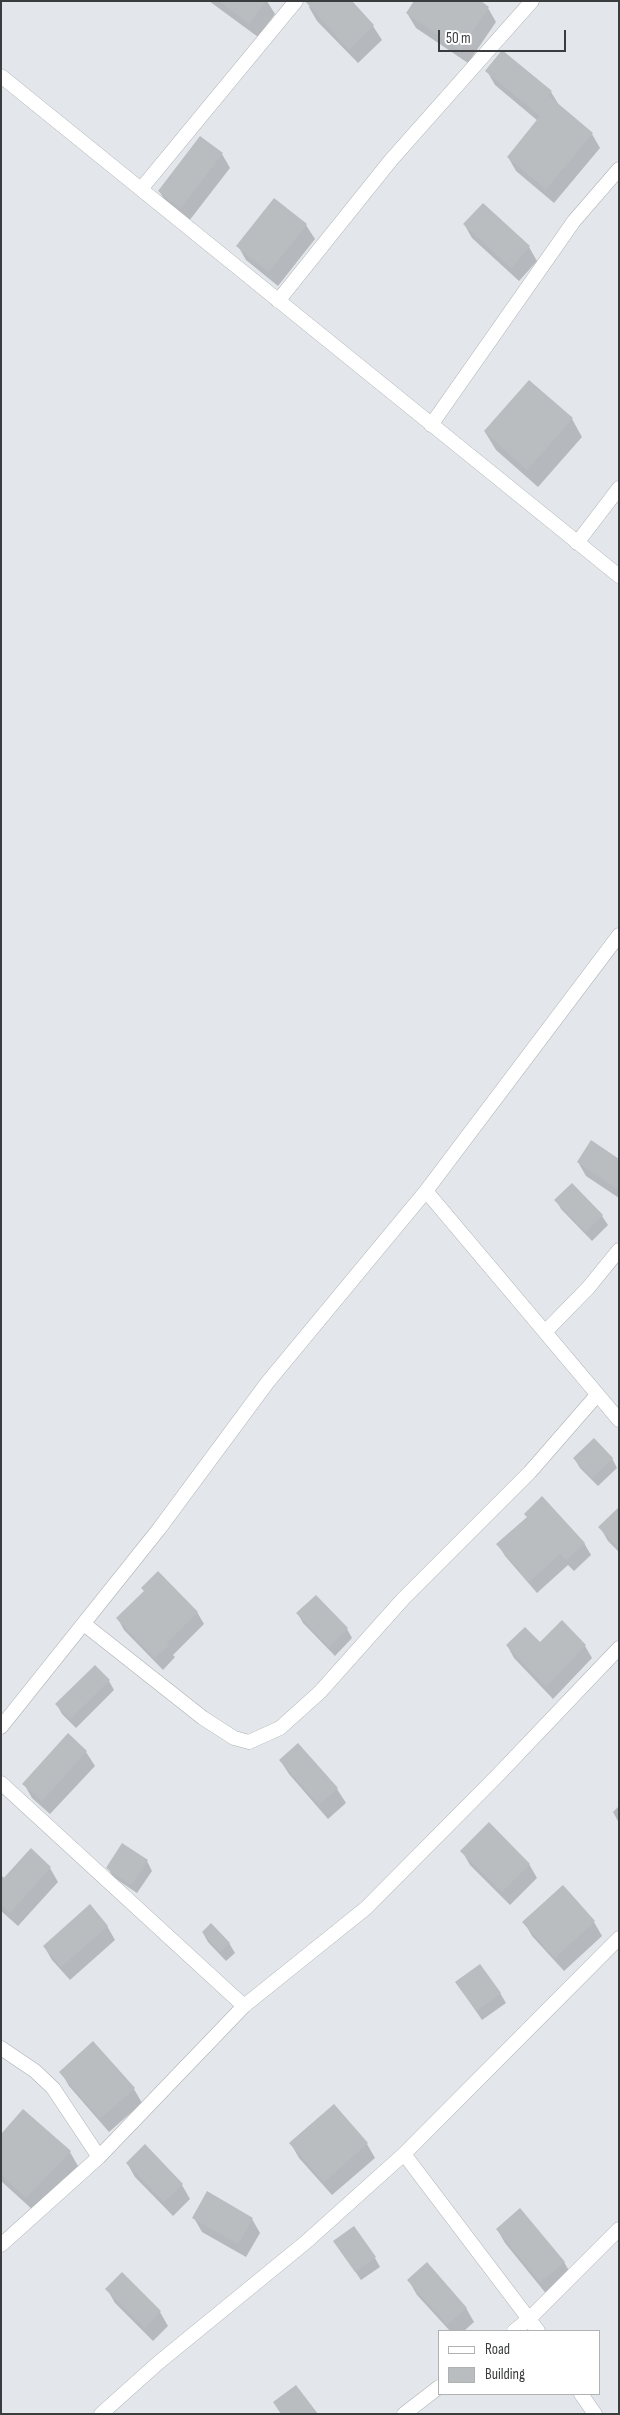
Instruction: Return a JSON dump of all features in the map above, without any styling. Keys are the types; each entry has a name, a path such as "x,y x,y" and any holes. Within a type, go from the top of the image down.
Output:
{"street":[{"path":"141,190 296,1"},
{"path":"278,301 391,160 532,1"},
{"path":"1,76 619,576"},
{"path":"431,425 574,221 619,169"},
{"path":"578,543 619,488"},
{"path":"1,1727 159,1529 267,1383 426,1191 619,935"},
{"path":"426,1191 619,1420"},
{"path":"545,1332 588,1288 619,1250"},
{"path":"84,1624 203,1718 234,1738 249,1742 280,1728 320,1692 402,1599 530,1472 597,1395"},
{"path":"1,2245 99,2156 244,2006 366,1908 497,1776 619,1648"},
{"path":"1,1783 244,2006"},
{"path":"101,2414 158,2363 306,2242 404,2154 619,1938"},
{"path":"1,2048 35,2071 53,2088 99,2156"},
{"path":"404,2154 537,2330"},
{"path":"515,2330 530,2320 619,2229"},
{"path":"404,2414 438,2389"},
{"path":"582,2395 595,2414"}],"building":[{"path":"219,1 266,1 249,24"},
{"path":"305,1 352,1 374,25 349,50"},
{"path":"414,1 481,1 489,7 460,50 406,13"},
{"path":"502,50 552,91 548,95 593,133 546,189 507,157 540,116 485,71"},
{"path":"200,136 223,153 181,208 158,191"},
{"path":"274,198 307,224 269,272 236,246"},
{"path":"483,203 530,246 511,268 463,224"},
{"path":"529,380 573,418 527,470 484,431"},
{"path":"591,1140 619,1159 619,1190 577,1162"},
{"path":"572,1183 603,1215 586,1232 554,1200"},
{"path":"594,1438 613,1458 592,1478 573,1458"},
{"path":"542,1496 585,1543 566,1560 560,1554 529,1582 496,1544 527,1517 524,1514"},
{"path":"619,1507 619,1548 598,1527"},
{"path":"158,1571 198,1612 155,1658 116,1618 144,1591 141,1588"},
{"path":"316,1595 348,1628 329,1647 296,1613"},
{"path":"562,1620 586,1645 546,1687 506,1645 525,1627 540,1642"},
{"path":"95,1665 110,1680 70,1719 55,1704"},
{"path":"68,1733 87,1751 42,1801 22,1784"},
{"path":"298,1743 338,1788 319,1805 279,1760"},
{"path":"489,1822 530,1864 502,1892 460,1851"},
{"path":"122,1843 148,1860 131,1885 106,1868"},
{"path":"31,1848 51,1867 10,1913 1,1905 1,1881"},
{"path":"563,1885 595,1921 555,1958 522,1922"},
{"path":"90,1904 108,1926 61,1967 43,1946"},
{"path":"211,1923 230,1943 220,1952 202,1932"},
{"path":"480,1964 501,1993 476,2011 455,1982"},
{"path":"93,2041 135,2088 100,2119 59,2072"},
{"path":"334,2104 368,2143 324,2182 289,2143"},
{"path":"23,2109 71,2151 26,2198 1,2175 1,2134"},
{"path":"145,2144 183,2184 164,2202 126,2163"},
{"path":"207,2191 253,2218 238,2244 192,2218"},
{"path":"520,2208 565,2262 540,2282 496,2229"},
{"path":"354,2226 376,2257 355,2272 333,2241"},
{"path":"427,2262 467,2308 447,2325 407,2280"},
{"path":"122,2272 161,2311 145,2328 105,2289"},
{"path":"296,2385 318,2414 281,2414 273,2402"}]}
